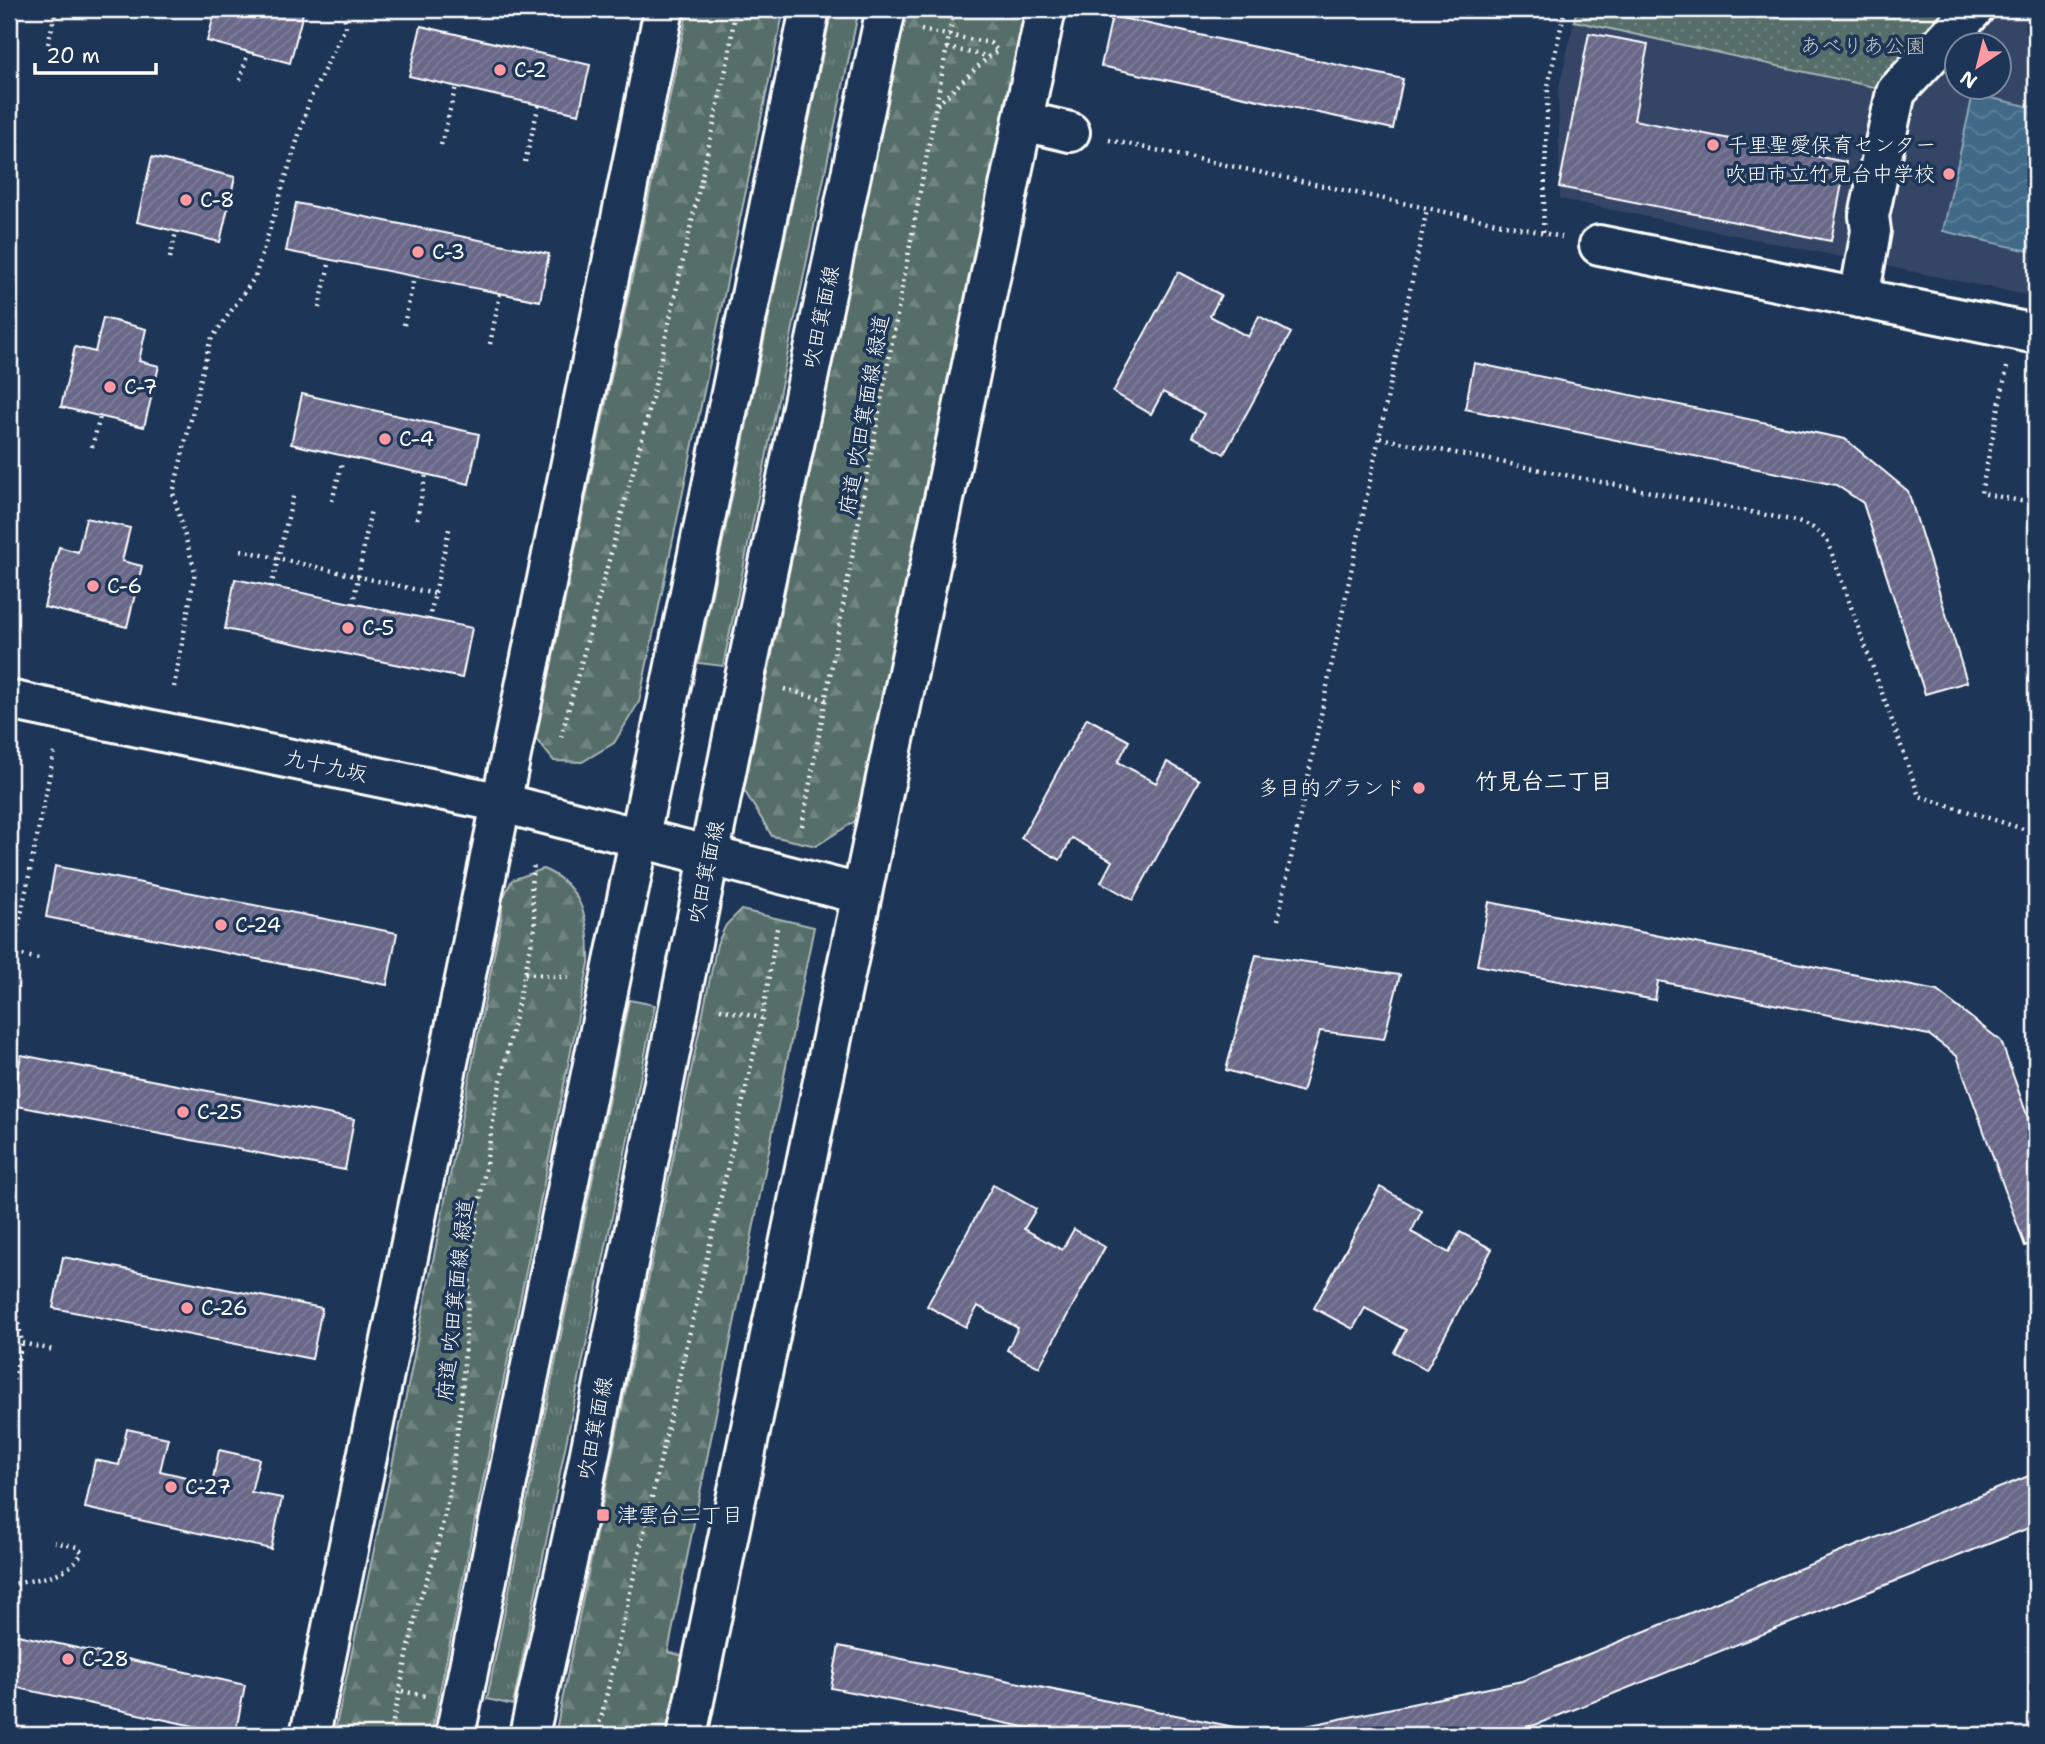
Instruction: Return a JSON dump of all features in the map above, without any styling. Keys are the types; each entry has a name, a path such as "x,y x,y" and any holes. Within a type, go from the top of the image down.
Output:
{"street":[{"path":"310,1735 664,9"},
{"path":"455,1735 810,9"},
{"path":"687,1735 1046,9"},
{"path":"1859,298 1871,231 1869,216 1896,92 1974,9"},
{"name":"吹田箕面線","path":"544,1729 579,1508 709,857 901,19"},
{"path":"1023,121 1070,132"},
{"path":"1599,245 2026,332"},
{"name":"九十九坂","path":"9,701 502,803 860,894"}],"path":[{"path":"48,44 55,9"},
{"path":"174,687 195,572 173,493 210,341 255,277 310,100 346,26 343,9"},
{"path":"561,737 647,420 729,56 735,9"},
{"name":"府道 吹田箕面線 緑道","path":"802,825 954,9"},
{"path":"1543,232 1548,86 1565,9"},
{"path":"901,19 990,43"},
{"path":"936,106 988,57 947,48"},
{"path":"240,80 248,52"},
{"path":"442,145 456,86"},
{"path":"525,162 539,104"},
{"path":"1070,132 1599,245"},
{"path":"1278,920 1427,209"},
{"path":"170,258 176,232"},
{"path":"319,308 330,260"},
{"path":"404,325 414,277"},
{"path":"490,344 500,293"},
{"path":"2026,332 1981,493 2036,504"},
{"path":"92,447 100,417"},
{"path":"1380,438 1796,521 1813,528 1827,540 1919,796 2036,834"},
{"path":"332,501 342,463"},
{"path":"417,519 426,474"},
{"path":"271,587 294,493"},
{"path":"353,604 371,509"},
{"path":"429,620 450,526"},
{"path":"241,550 435,594"},
{"path":"784,689 827,700"},
{"path":"9,974 11,953 54,753"},
{"name":"府道 吹田箕面線 緑道","path":"390,1735 402,1691 418,1605 436,1552 449,1495 462,1395 473,1244 497,1098 535,927 531,885 534,865"},
{"path":"544,1729 594,1734 601,1719 762,1018 777,928"},
{"path":"11,953 39,959"},
{"path":"525,973 572,978"},
{"path":"720,1009 762,1018"},
{"path":"9,1268 22,1343 13,1381 9,1385"},
{"path":"9,1332 20,1324"},
{"path":"22,1343 53,1350"},
{"path":"615,1513 646,1521"},
{"path":"9,1585 65,1571 82,1552 77,1547 55,1542"},
{"path":"402,1691 429,1697"}],"shaded area":[{"path":"1951,9 2036,9 2036,297 1560,199 1558,92 1574,21 1878,88"}],"green space":[{"path":"688,9 784,9 639,702 614,743 582,762 554,761 536,739"},
{"path":"832,9 859,9 723,666 698,663"},
{"path":"906,9 1027,9 863,816 816,846 772,836 744,790"},
{"name":"あべりあ公園","path":"1577,9 1951,9 1878,88 1574,21"},
{"path":"543,869 567,885 581,907 588,934 589,963 431,1735 334,1735 392,1466 502,915 502,900 512,880"},
{"path":"741,910 814,927 668,1652 691,1658 673,1735 555,1735 717,944 726,925"},
{"path":"629,1000 655,1005 513,1705 487,1699"}],"water":[{"path":"1971,102 2009,102 2036,108 2036,220 2029,251 1943,231"}],"building":[{"path":"216,9 304,9 290,63 207,41"},
{"path":"1112,16 1403,79 1393,129 1101,66"},
{"name":"C-2","path":"421,26 590,65 579,114 409,76"},
{"path":"1589,33 1648,44 1634,120 1846,162 1831,241 1559,187"},
{"name":"C-8","path":"152,157 235,177 220,242 137,222"},
{"name":"C-3","path":"296,203 549,254 540,301 286,251"},
{"path":"1178,272 1221,295 1210,316 1248,337 1259,316 1291,333 1224,454 1192,436 1204,414 1163,392 1151,414 1113,392"},
{"name":"C-7","path":"103,318 146,329 139,361 159,366 144,427 61,407 75,347 95,352"},
{"path":"1474,363 1845,439 1908,491 1967,682 1925,694 1863,503 1836,485 1465,409"},
{"name":"C-4","path":"302,394 479,434 469,484 291,444"},
{"name":"C-6","path":"86,518 130,528 122,561 142,566 127,627 44,607 59,547 78,552"},
{"name":"C-5","path":"235,579 472,628 462,678 225,629"},
{"path":"1087,718 1129,741 1118,762 1156,783 1167,762 1199,780 1133,900 1101,882 1112,861 1072,838 1060,860 1021,838"},
{"name":"C-24","path":"55,866 397,933 387,985 46,917"},
{"path":"1489,902 1937,991 2001,1041 2036,1141 2036,1242 2025,1246 1957,1056 1929,1035 1658,981 1655,1000 1477,965"},
{"path":"1256,955 1400,975 1384,1039 1320,1031 1302,1092 1226,1070"},
{"name":"C-25","path":"21,1055 354,1119 345,1170 12,1105"},
{"path":"993,1185 1036,1209 1024,1229 1062,1250 1074,1229 1105,1247 1039,1367 1007,1350 1018,1328 978,1306 966,1327 927,1306"},
{"path":"1380,1187 1422,1211 1411,1232 1449,1253 1460,1232 1492,1249 1426,1370 1394,1352 1406,1330 1365,1308 1353,1329 1314,1308"},
{"name":"C-26","path":"63,1257 322,1308 312,1359 53,1308"},
{"name":"C-27","path":"127,1429 168,1438 160,1471 212,1483 219,1450 259,1459 251,1492 282,1498 271,1549 85,1508 95,1460 119,1465"},
{"path":"2036,1473 2036,1525 1535,1725 1489,1735 1303,1735 1301,1727 1522,1681"},
{"name":"C-28","path":"9,1633 245,1685 235,1735 9,1686"},
{"path":"839,1646 1249,1730 1248,1735 1064,1735 831,1688"}],"place":[{"name":"C-2","path":"500,70"},
{"name":"千里聖愛保育センター","path":"1713,145"},
{"name":"吹田市立竹見台中学校","path":"1949,174"},
{"name":"C-8","path":"186,200"},
{"name":"C-3","path":"418,252"},
{"name":"C-7","path":"110,387"},
{"name":"C-4","path":"385,439"},
{"name":"C-6","path":"93,586"},
{"name":"C-5","path":"348,628"},
{"name":"多目的グランド","path":"1419,788"},
{"name":"C-24","path":"221,925"},
{"name":"C-25","path":"183,1112"},
{"name":"C-26","path":"187,1308"},
{"name":"C-27","path":"171,1487"},
{"name":"津雲台二丁目","path":"603,1515"},
{"name":"C-28","path":"68,1659"}],"district":[{"name":"竹見台二丁目","path":"1544,781"}]}
